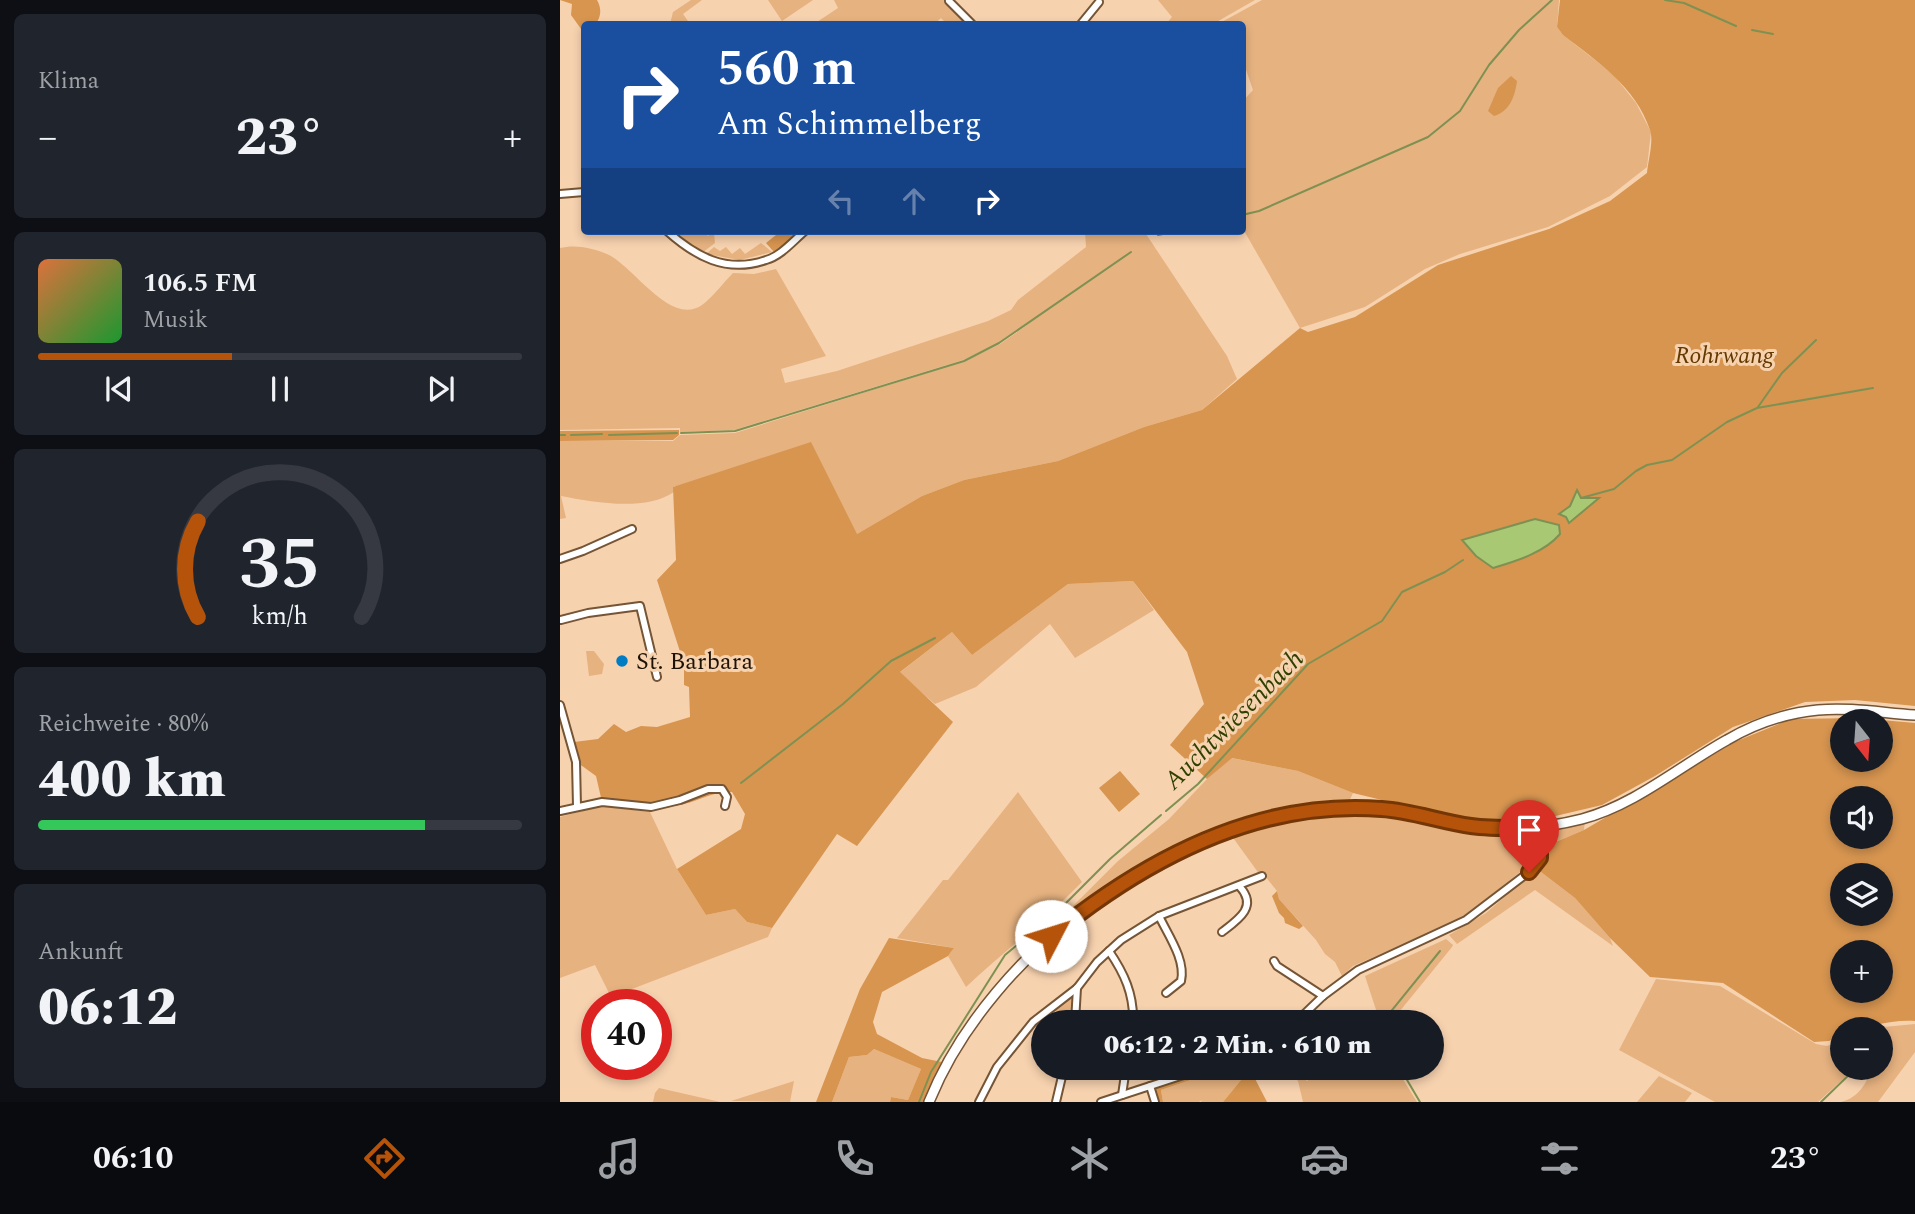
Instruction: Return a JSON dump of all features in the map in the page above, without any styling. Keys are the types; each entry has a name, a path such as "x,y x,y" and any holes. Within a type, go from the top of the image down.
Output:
{"street":[{"path":"949,1 969,21"},
{"path":"1083,21 1099,2"},
{"path":"560,194 581,192"},
{"path":"672,235 690,251 726,264 748,264 766,260 800,235"},
{"path":"560,559 632,529"},
{"path":"560,621 589,613 640,606 657,677"},
{"path":"560,705 576,762 577,806"},
{"path":"929,1102 953,1050 978,1014 1019,965 1085,908 1122,883 1208,838 1278,816 1345,807 1385,809 1472,827 1540,828 1585,818 1626,801 1729,738 1786,716 1819,710 1915,715"},
{"path":"560,736 570,734"},
{"path":"560,811 602,802 651,807 708,789 722,789 727,797 725,806"},
{"path":"1308,1010 1358,970 1466,920 1529,872 1540,858 1540,828"},
{"path":"978,1102 997,1067 1016,1042 1033,1023 1077,988 1108,951 1142,925 1159,916 1240,887 1262,876"},
{"path":"1222,932 1248,905 1247,895 1240,887"},
{"path":"1159,916 1177,952 1182,970 1181,981 1166,993"},
{"path":"1108,951 1123,971 1129,987 1132,1010"},
{"path":"1274,961 1277,966 1323,996"},
{"path":"1076,1010 1077,988"},
{"path":"1056,1102 1061,1080"},
{"path":"1122,1095 1124,1080"},
{"path":"1101,1102 1166,1080"},
{"path":"1150,1086 1155,1102"}],"shaded area":[{"path":"691,0 702,0 683,14 688,21 671,21 673,12"},
{"path":"768,0 813,0 782,21"},
{"path":"834,0 945,0 965,21 944,21 941,18 938,21 818,21 838,8"},
{"path":"1158,0 1255,0 1218,21 1169,21 1172,17"},
{"path":"1262,0 1559,0 1557,27 1563,35 1613,74 1636,103 1651,132 1647,167 1610,196 1548,227 1460,254 1425,269 1365,307 1300,328 1246,234 1246,98 1253,90 1246,70 1246,21 1224,21"},
{"path":"714,235 715,243 702,253 678,236"},
{"path":"1085,235 1147,235 1227,356 1237,379 1202,410 1144,427 1058,461 964,480 922,496 857,534 674,486 674,492 662,498 634,504 603,503 561,496 566,518 560,519 560,441 673,441 680,435 735,433 965,361 1000,344 1033,321 999,343 963,360 734,430 560,430 560,248 584,247 607,254 665,302 690,310 706,302 733,273 754,274 776,269 826,356 781,369 785,383 837,371 988,321 1011,310 1018,300 1086,247"},
{"path":"761,243 772,252 740,260 706,254 714,247 720,251 726,247 732,254 740,248 745,254"},
{"path":"1577,490 1581,498 1599,498 1569,523 1566,517 1559,514 1570,506"},
{"path":"1535,519 1559,525 1560,534 1538,551 1493,568 1476,556 1462,540"},
{"path":"1133,581 1154,610 1075,658 1050,624 976,687 935,704 899,673 952,632 972,655 1068,584"},
{"path":"586,651 594,651 604,664 602,674 589,676"},
{"path":"1231,758 1298,771 1353,793 1348,804 1296,808 1146,864 1080,908 1026,955 1022,955 1024,945 1062,917 1118,861 1169,819"},
{"path":"1018,792 1082,882 966,987 948,956 954,948 897,938 943,880 948,880"},
{"path":"601,806 650,812 677,869 706,915 735,909 747,922 772,928 768,937 632,989 607,989 595,965 560,978 560,817"},
{"path":"1334,812 1364,813 1475,831 1530,836 1536,843 1536,856 1463,918 1353,966 1342,976 1335,962 1325,954 1279,899 1277,891 1265,876 1260,875 1231,835 1289,818"},
{"path":"1585,820 1584,830 1558,841 1543,843 1543,830"},
{"path":"1537,869 1575,898 1610,938 1613,946 1535,890 1457,944 1449,935 1486,913"},
{"path":"1446,939 1453,945 1401,1010 1376,1010 1365,976"},
{"path":"1656,979 1720,986 1816,1044 1830,1045 1830,1080 1842,1080 1818,1102 1715,1102 1619,1050"},
{"path":"1077,988 1076,1010 1055,1010 1052,1007"},
{"path":"1915,1024 1915,1052 1878,1102 1841,1102 1857,1093 1866,1080 1893,1080 1893,1026"},
{"path":"874,1049 921,1069 908,1100 891,1097 890,1102 832,1102 849,1057 867,1055"},
{"path":"1659,1076 1692,1093 1685,1102 1637,1102"},
{"path":"1191,1080 1241,1080 1223,1102 1163,1102 1161,1090"},
{"path":"1403,1080 1417,1102 1303,1102 1298,1081"},
{"path":"794,1081 790,1102 731,1101"},
{"path":"659,1088 720,1102 653,1102"}],"green space":[{"path":"560,0 597,0 600,6 598,21 581,21 581,29 571,15 572,4"},
{"name":"Rohrwang","path":"1560,0 1915,0 1915,706 1855,700 1805,702 1733,727 1655,776 1602,805 1547,818 1481,824 1353,793 1298,771 1232,758 1207,779 1170,745 1204,704 1187,652 1133,581 1068,584 972,655 952,632 900,672 953,722 857,846 837,834 772,928 747,922 735,909 706,915 677,869 741,829 745,814 732,792 664,807 602,802 596,776 578,763 574,742 598,739 614,724 626,732 641,726 657,727 690,717 689,687 684,685 684,664 657,580 676,560 673,487 811,442 857,534 922,496 964,480 1058,461 1144,427 1202,410 1300,328 1308,332 1355,317 1438,265 1549,229 1610,201 1647,173 1650,130 1644,115 1625,88 1557,27","holes":["1508,526 1542,548 1493,568 1476,556 1462,541"]},
{"path":"1511,76 1517,81 1513,97 1504,111 1494,116 1488,111 1498,88"},
{"path":"776,235 798,235 774,252 766,243"},
{"path":"679,430 679,435 673,440 560,441 560,431"},
{"path":"1830,718 1830,772 1894,772 1894,721 1915,723 1915,1021 1893,1022 1893,1017 1830,1017 1830,1041 1814,1042 1723,983 1650,977 1610,938 1575,898 1537,869 1542,858 1543,843 1558,841 1584,830 1737,741 1791,719"},
{"path":"1120,771 1140,794 1119,812 1099,788"},
{"path":"1277,891 1279,899 1303,926 1299,929 1285,923 1279,913 1272,896"},
{"path":"889,938 954,948 948,956 882,992 873,1022 877,1034 922,1058 947,1063 929,1102 890,1102 891,1097 908,1100 921,1069 874,1049 867,1055 849,1057 832,1102 816,1102 860,989"},
{"path":"1172,1080 1191,1080 1161,1090 1163,1102 1156,1102 1151,1087"},
{"path":"1241,1080 1256,1080 1267,1102 1223,1102"}],"waterway":[{"path":"1246,214 1259,211 1428,137 1460,111 1489,65 1519,30 1552,0"},
{"path":"1665,0 1684,3 1736,26"},
{"path":"1752,30 1773,34"},
{"path":"681,433 735,431 964,361 999,343 1131,252"},
{"path":"1758,407 1782,373 1816,340"},
{"name":"Auchtwiesenbach","path":"1581,498 1614,489 1647,465 1672,460 1727,422 1757,408 1873,388"},
{"path":"609,435 677,433"},
{"path":"571,435 602,434"},
{"path":"560,435 565,435"},
{"name":"Auchtwiesenbach","path":"1166,811 1198,784 1308,664 1382,621 1402,592 1445,572 1463,560"},
{"path":"741,783 843,704 891,661 935,638"},
{"name":"Auchtwiesenbach","path":"1056,913 1110,859 1161,815"},
{"name":"Auchtwiesenbach","path":"919,1102 931,1072 1005,955 1050,918"},
{"path":"1392,1010 1440,951"},
{"path":"1407,1080 1420,1102"},
{"path":"1821,1102 1844,1080"}],"place":[{"name":"St. Barbara","path":"622,661"}],"route":[{"path":"1051,936 1122,883 1170,856 1240,826 1314,810 1345,807 1385,809 1472,827 1540,828 1540,858 1529,872"}]}
